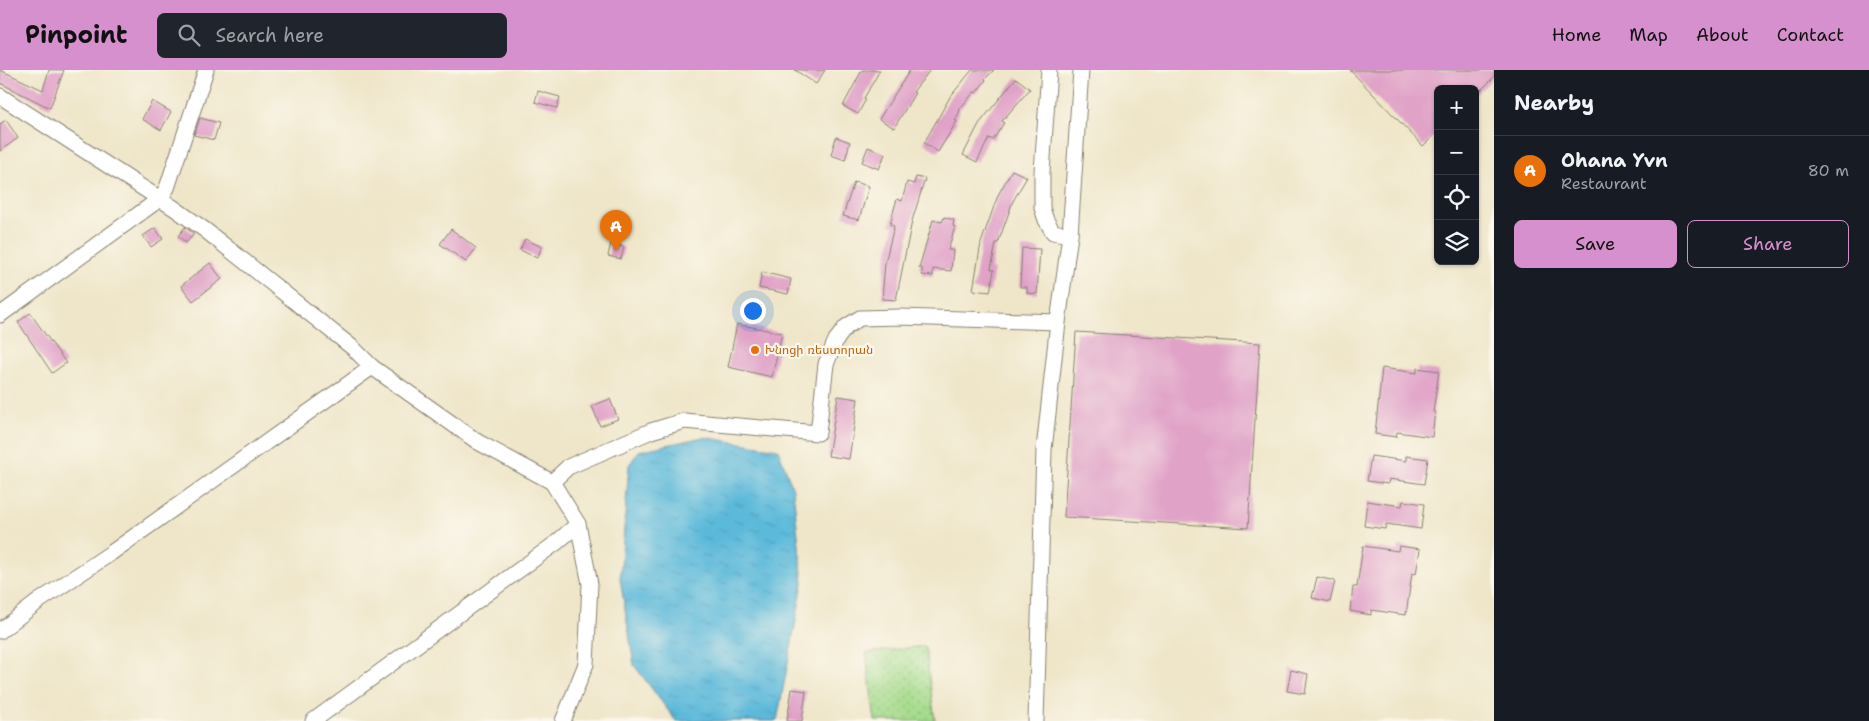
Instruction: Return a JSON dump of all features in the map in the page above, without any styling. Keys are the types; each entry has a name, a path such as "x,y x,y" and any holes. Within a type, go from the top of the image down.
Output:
{"street":[{"path":"0,315 161,198 167,188 206,70"},
{"path":"1049,70 1042,172 1042,208 1053,232 1070,235"},
{"path":"1036,721 1044,450 1070,235 1081,70"},
{"path":"0,96 161,198 205,230 354,348 372,367 478,442 552,482 578,524 590,584 586,664 563,721"},
{"path":"552,482 568,468 651,431 684,421 818,433 826,364 836,340 846,327 860,318 900,317 1058,322"},
{"path":"0,631 39,601 111,553 372,367"},
{"path":"313,721 556,543 578,524"}],"green space":[{"path":"925,646 935,721 875,721 866,653"}],"water":[{"path":"703,437 778,449 793,489 803,583 777,721 676,721 634,665 620,579 629,465 639,451"}],"building":[{"path":"0,70 43,90 49,70 64,70 50,108 0,83"},
{"path":"795,70 825,70 816,84"},
{"path":"862,70 880,70 864,98 866,99 858,114 843,106"},
{"path":"910,70 930,70 913,92 915,93 894,128 879,119"},
{"path":"972,70 994,70 985,79 976,93 974,92 959,110 955,120 957,121 938,152 924,143 950,97"},
{"path":"1350,70 1494,70 1494,77 1479,92 1479,85 1434,85 1434,136 1423,146"},
{"path":"1016,78 1030,89 1002,121 1004,123 993,140 989,138 977,162 963,155 979,124"},
{"path":"538,91 560,97 557,108 535,102"},
{"path":"152,101 171,112 161,130 142,119"},
{"path":"200,118 219,123 214,140 194,135"},
{"path":"6,120 18,138 0,151 0,124"},
{"path":"836,137 850,142 845,160 831,155"},
{"path":"868,147 885,154 879,169 862,162"},
{"path":"1012,170 1027,177 1013,201 998,243 996,243 991,269 994,270 990,292 973,290 981,243 998,195"},
{"path":"916,177 925,179 912,221 896,300 882,299 885,263 894,226 890,225 894,209 897,199 902,201 907,182 914,184"},
{"path":"854,182 869,186 859,220 843,216"},
{"path":"944,217 954,220 953,226 955,227 948,250 953,250 951,271 933,269 933,276 922,275 922,268 919,268 933,220 942,222"},
{"path":"185,227 194,234 186,243 178,236"},
{"path":"155,228 163,239 151,247 143,236"},
{"path":"451,229 476,248 466,262 440,244"},
{"path":"525,239 542,247 537,258 520,250"},
{"path":"611,243 624,247 621,259 608,256"},
{"path":"1022,248 1040,249 1037,294 1027,293 1027,287 1020,287"},
{"path":"210,263 222,279 193,301 181,286"},
{"path":"762,272 791,279 788,294 759,288"},
{"path":"30,313 66,363 52,373 18,322"},
{"name":"Խնոցի ռեստորան","path":"737,324 782,333 772,377 728,367"},
{"path":"1076,332 1260,343 1248,528 1064,517"},
{"path":"1382,368 1417,373 1417,368 1439,371 1433,412 1435,412 1432,437 1397,432 1396,437 1375,434"},
{"path":"838,396 858,399 849,459 828,456"},
{"path":"610,399 618,419 600,426 592,406"},
{"path":"1371,456 1406,461 1406,456 1428,459 1424,484 1389,479 1388,484 1367,481"},
{"path":"1367,501 1402,506 1403,501 1424,504 1421,529 1386,524 1385,529 1364,526"},
{"path":"1363,546 1398,551 1399,546 1420,549 1416,574 1412,573 1406,615 1371,610 1371,615 1350,611 1353,587 1357,587"},
{"path":"1317,577 1335,581 1330,602 1312,598"},
{"path":"1291,670 1308,674 1305,694 1287,691"},
{"path":"792,689 806,691 802,721 787,721"}],"place":[{"name":"Ohana Yvn","path":"616,251"},
{"name":"Խնոցի ռեստորան","path":"755,350"}]}
